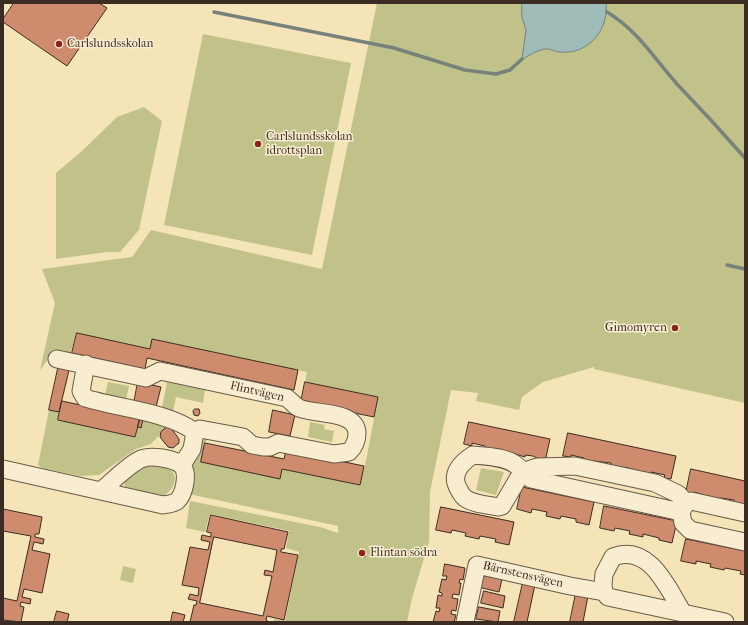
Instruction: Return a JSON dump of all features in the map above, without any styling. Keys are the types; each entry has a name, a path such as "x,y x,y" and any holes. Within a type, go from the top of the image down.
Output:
{"street":[{"name":"Flintvägen","path":"57,359 146,378 160,371 287,398 299,408 351,420 356,427 357,434 354,447 349,452 334,454 278,443 270,447 252,445 243,437 207,429 200,429 195,432"},
{"path":"86,364 81,391 85,398 165,419 190,428 195,432 192,449 182,465"},
{"path":"3,469 102,490 163,505 176,502 183,489 185,470 182,465 176,462 149,456 140,459 102,490"},
{"path":"745,513 698,502 683,507 532,479 522,472 537,466 575,466 655,483 678,494 683,507 683,523 690,530 745,542"},
{"path":"604,592 604,574 613,557 619,555 642,558 656,569 684,613"},
{"name":"Bärnstensvägen","path":"465,622 477,565 570,586 604,592 608,597 725,622"}],"green space":[{"path":"377,3 745,3 745,403 594,369 594,367 543,382 522,397 519,410 476,401 478,393 451,390 430,492 429,542 412,598 407,622 274,622 274,619 285,621 299,552 286,548 289,531 210,514 205,532 186,528 190,501 320,527 338,533 338,526 189,494 197,438 207,437 202,462 280,479 282,469 360,485 378,397 305,382 307,372 152,339 150,349 77,333 69,357 50,357 40,370 55,303 42,269 132,257 151,230 322,269"},
{"name":"Carlslundsskolan idrottsplan","path":"203,34 351,63 312,255 164,225"},
{"path":"144,107 162,121 139,230 120,252 107,252 56,259 56,173 82,151 117,117"},
{"path":"108,382 129,386 126,399 105,395"},
{"path":"167,382 205,390 203,403 176,397 173,411 162,408"},
{"path":"49,410 59,412 58,420 135,437 138,427 141,428 143,419 167,427 151,444 136,449 99,475 80,476 42,468 38,465"},
{"path":"310,422 325,425 324,429 334,431 332,442 308,437"},
{"path":"146,465 163,466 172,471 175,480 174,484 165,495 161,497 124,489 125,481"},
{"path":"481,468 504,472 496,495 476,490"},
{"path":"123,566 136,569 133,583 120,580"}],"water":[{"path":"522,3 606,3 606,13 600,31 595,39 588,45 570,52 558,52 547,49 542,50 522,59 526,30 522,17"}],"building":[{"name":"Carlslundsskolan","path":"14,3 99,3 107,8 67,66 3,22 3,19"},
{"path":"77,333 150,349 152,339 298,370 294,390 147,358 145,369 72,353"},
{"path":"59,364 70,366 59,412 49,410"},
{"path":"138,382 161,387 156,407 134,403"},
{"path":"305,382 378,397 374,417 301,402"},
{"path":"62,401 140,418 135,437 58,420"},
{"path":"195,409 199,409 200,413 198,416 194,415 193,411"},
{"path":"273,410 295,415 290,436 269,432"},
{"path":"140,418 143,419 141,428 138,427"},
{"path":"469,422 550,439 545,462 533,456 525,455 525,457 499,449 485,449 485,446 472,443 472,446 464,444"},
{"path":"167,427 171,428 179,439 179,443 173,448 168,447 160,437 161,432"},
{"path":"568,433 676,456 671,479 664,478 665,475 651,472 651,475 625,467 624,469 611,466 611,463 584,460 584,458 571,455 571,457 563,456"},
{"path":"205,443 284,459 286,450 364,466 360,485 282,469 280,479 201,462"},
{"path":"691,469 745,481 745,505 733,503 734,500 721,498 720,500 694,492 694,495 686,493"},
{"path":"522,487 594,502 589,525 576,522 576,519 561,516 560,519 546,516 547,512 532,509 531,513 517,509"},
{"path":"604,506 677,521 672,543 643,534 643,537 629,534 630,531 615,528 614,531 600,528"},
{"path":"441,507 514,522 509,545 495,542 496,539 480,536 479,539 465,536 466,533 452,530 451,533 436,530"},
{"path":"3,509 42,517 39,534 35,534 35,537 44,539 43,544 34,542 32,550 50,554 42,593 24,589 22,597 31,599 30,604 21,602 20,606 24,607 21,622 3,620 3,598 17,601 31,536 3,531"},
{"path":"211,515 288,532 284,549 281,549 281,552 298,555 284,620 267,616 266,620 269,622 190,622 194,605 196,605 197,601 188,599 190,594 198,596 199,588 182,585 190,547 208,550 210,542 201,540 202,535 211,537 211,533 207,532","holes":["214,537 277,550 273,572 265,570 264,575 272,576 263,616 200,603"]},
{"path":"686,539 745,551 745,575 740,574 741,571 710,567 711,564 696,561 696,564 681,561"},
{"name":"Flintan södra","path":"360,550 366,551 365,557 359,555"},
{"path":"445,564 465,568 463,580 460,579 459,583 461,583 459,595 453,594 452,598 458,599 456,611 452,610 451,614 456,615 454,622 433,622 436,611 439,612 440,608 436,608 438,595 442,596 442,593 439,592 442,579 446,580 447,576 443,576"},
{"path":"480,575 502,579 499,592 478,587"},
{"path":"524,578 536,580 527,622 514,622"},
{"path":"484,591 505,596 503,608 481,603"},
{"path":"576,593 588,596 583,622 570,622"},
{"path":"479,607 500,611 498,622 476,619"},
{"path":"57,611 69,614 67,622 54,622"},
{"path":"173,612 185,615 183,622 171,622"}],"waterway":[{"path":"214,12 394,48 465,70 496,74 510,70 522,59"},
{"path":"607,12 618,19 645,45 677,84 745,158"},
{"path":"727,265 745,269"}],"place":[{"name":"Carlslundsskolan","path":"59,44"},
{"name":"Carlslundsskolan idrottsplan","path":"258,144"},
{"name":"Gimomyren","path":"675,328"},
{"name":"Flintan södra","path":"362,553"}]}
